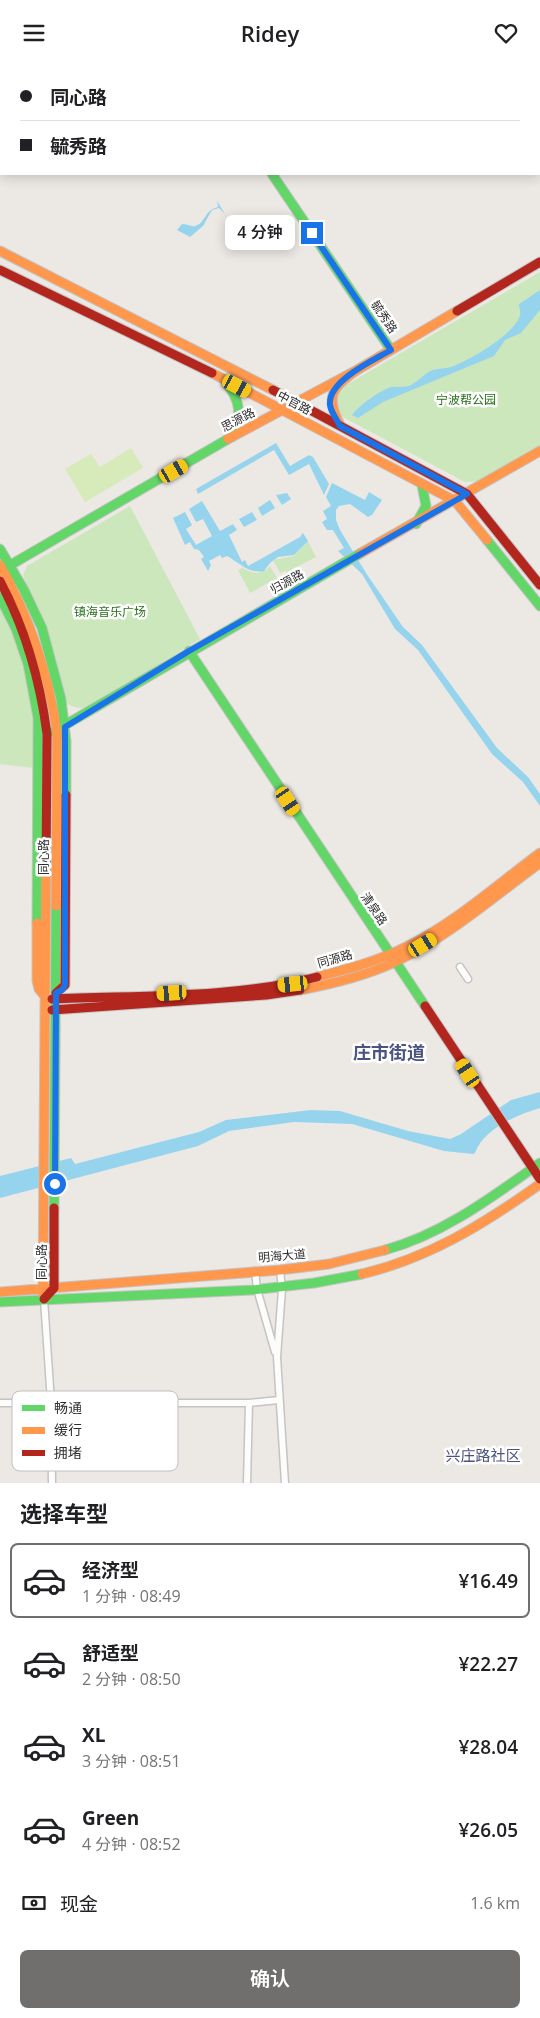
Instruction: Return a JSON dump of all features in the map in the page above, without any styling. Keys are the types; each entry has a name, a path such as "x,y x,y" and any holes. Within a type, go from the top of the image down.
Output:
{"street":[{"name":"毓秀路","path":"273,175 391,350"},
{"name":"中官路","path":"0,251 298,403 467,494 540,585"},
{"name":"思源路","path":"3,567 232,437 357,370 540,261"},
{"name":"中官路","path":"0,270 222,378 455,501 540,606"},
{"path":"340,426 331,408 331,394 341,381 357,370"},
{"path":"222,378 240,401 241,416 232,437"},
{"name":"归源路","path":"56,731 189,651 416,524 540,451"},
{"path":"416,524 424,514 427,506 422,485"},
{"path":"0,549 3,567 42,628 55,671 65,985 56,996"},
{"name":"同心路","path":"0,581 14,606 30,647 42,695 56,731 44,997 42,1289 44,1299"},
{"path":"0,597 15,627 28,665 38,710 40,735 37,981 44,997"},
{"name":"清泉路","path":"189,651 507,1131 537,1165 540,1179"},
{"name":"同源路","path":"44,997 250,989 293,984 392,959 540,853"},
{"name":"同源路","path":"44,1011 295,992 335,982 392,959 437,937 540,863"},
{"path":"460,967 468,979"},
{"name":"同心路","path":"44,1299 54,1288 56,996"},
{"name":"明海大道","path":"0,1292 280,1270 329,1264 399,1246 471,1212 537,1165"},
{"path":"0,1302 282,1289 334,1281 387,1268 434,1250 478,1227 540,1184"},
{"path":"280,1270 282,1289 277,1357 285,1483"},
{"path":"255,1271 256,1289 277,1357"},
{"path":"44,1299 50,1391"},
{"path":"178,1403 249,1403 279,1400"},
{"path":"247,1483 249,1403"}],"green space":[{"name":"宁波帮公园","path":"540,272 540,446 482,481 465,482 343,417 336,409 333,400 341,388"},
{"path":"131,448 143,468 85,502 65,469 91,454 100,467"},
{"name":"镇海音乐广场","path":"130,506 200,639 88,707 71,706 65,702 23,575 27,566"},
{"path":"308,541 316,557 287,572 280,573 273,560 294,556"},
{"path":"270,566 277,578 250,593 238,570 242,568 257,573 264,571"},
{"path":"0,604 21,650 30,684 35,726 34,768 0,764"}],"water":[{"path":"217,201 225,214 219,208 212,210 203,226 190,237 177,230 182,224 193,226 199,224 210,211 213,209 218,207"},
{"path":"540,290 540,310 521,333 505,340 494,356 383,402 358,418 352,415 382,391 392,387 411,385 430,371 449,368 459,364 491,345 510,330 516,322 520,314 519,304"},
{"path":"276,443 290,466 309,455 313,457 329,484 324,495 309,464 289,475 274,450 198,494 196,489"},
{"path":"332,483 365,500 369,492 382,500 372,515 368,517 350,504 339,506 336,510 336,520 340,530 366,573 403,627 422,645 497,748 528,777 540,794 540,806 523,782 492,754 418,650 395,629 362,574 338,551 344,548 333,530 327,530 322,522 327,519 323,511 331,506 326,497"},
{"path":"287,493 291,499 282,505 276,495"},
{"path":"270,500 275,508 262,516 258,508"},
{"path":"202,501 220,531 233,524 237,530 229,535 242,562 245,560 248,566 300,537 303,533 308,541 294,555 278,557 264,571 253,571 227,556 222,558 220,555 209,561 211,565 208,571 201,559 204,557 199,550 194,549 190,542 185,545 173,518 185,512 192,525 186,529 196,545 212,536 203,519 196,522 189,509"},
{"path":"252,512 257,520 244,527 239,519"},
{"path":"540,1092 540,1108 511,1119 493,1130 479,1144 473,1154 444,1151 352,1124 294,1122 229,1131 198,1146 0,1198 0,1176 71,1158 75,1164 199,1132 226,1120 311,1110 340,1111 408,1131 450,1139 461,1134 511,1100"}],"traffic: fast":[{"path":"273,175 391,350"},
{"path":"226,383 235,396 238,409 237,422 232,437"},
{"path":"0,571 228,439"},
{"path":"416,524 426,506 422,485"},
{"path":"487,540 540,606"},
{"path":"0,549 24,590 42,628 61,699 66,741 66,795"},
{"path":"53,732 361,553"},
{"path":"0,597 16,629 28,664 38,718 37,923"},
{"path":"189,651 425,1006"},
{"path":"54,1208 56,906"},
{"path":"385,1250 406,1243 447,1224 485,1201 540,1163"},
{"path":"0,1302 252,1290 314,1283 362,1274"}],"traffic: slow":[{"path":"0,251 273,390"},
{"path":"228,439 357,370 457,311"},
{"path":"340,425 335,415 332,399 337,387 357,370"},
{"path":"212,373 455,501 487,540"},
{"path":"361,553 540,451"},
{"path":"0,565 29,625 49,688 57,732 56,906"},
{"path":"317,977 375,960 426,936 476,903 540,853"},
{"path":"300,990 360,975 384,967 415,952 452,929 540,863"},
{"path":"43,1294 46,868"},
{"path":"37,923 37,981 39,989 44,995"},
{"path":"362,1274 410,1259 455,1238 498,1213 540,1184"},
{"path":"0,1292 280,1270 329,1264 385,1250"}],"traffic: jam":[{"path":"457,311 540,262"},
{"path":"0,270 212,373"},
{"path":"273,390 467,494 540,585"},
{"path":"0,581 17,618 31,656 44,714 47,734 46,868"},
{"path":"56,993 65,985 66,795"},
{"path":"52,999 219,993 285,984 317,977"},
{"path":"52,1010 266,995 300,990"},
{"path":"425,1006 540,1179"},
{"path":"44,1299 54,1288 54,1208"}],"district":[{"name":"庄市街道","path":"389,1053"},
{"name":"兴庄路社区","path":"483,1456"}],"route":[{"path":"55,1184 56,993 62,990 65,985 65,727 189,651 467,494 340,426 331,408 331,394 341,381 391,350 312,233"}]}
